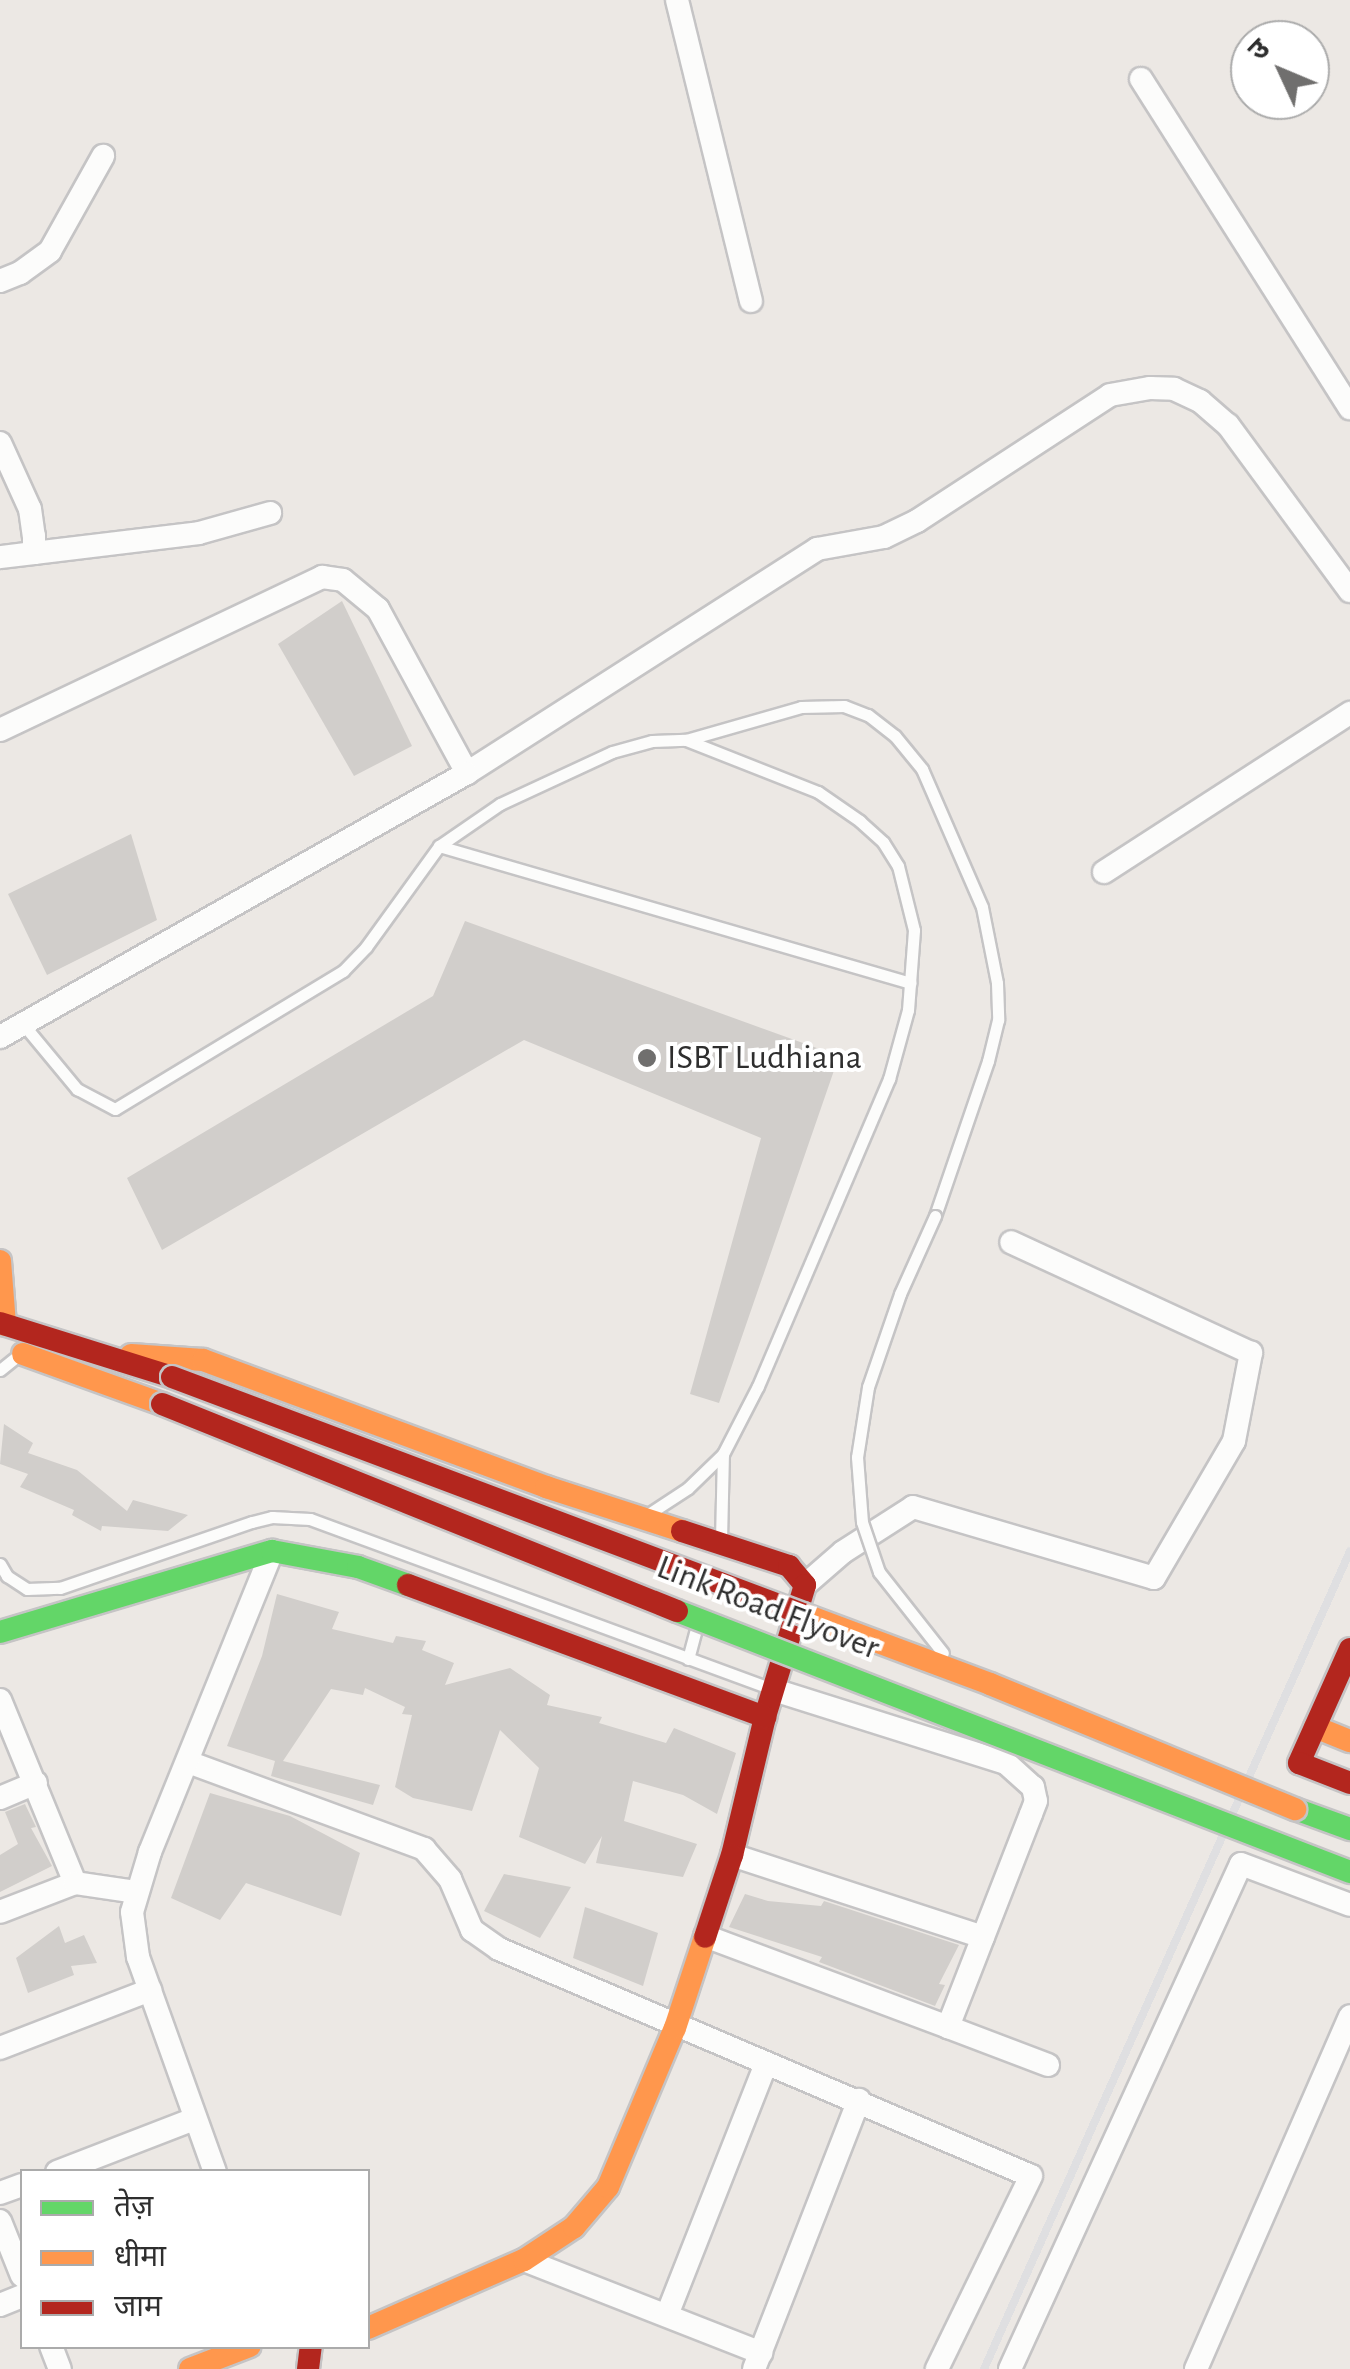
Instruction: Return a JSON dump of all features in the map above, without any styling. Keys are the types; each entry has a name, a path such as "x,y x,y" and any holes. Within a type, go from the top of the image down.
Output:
{"street":[{"path":"677,0 751,301"},
{"path":"1140,79 1350,408"},
{"path":"0,281 20,273 50,251 102,156"},
{"path":"0,1038 467,773 818,549 865,543 917,521 1110,395 1150,388 1174,390 1200,400 1253,455 1350,591"},
{"path":"0,443 30,509 34,553"},
{"path":"0,557 199,533 270,513"},
{"path":"0,730 322,577 343,580 378,609 467,773"},
{"path":"1104,872 1350,713"},
{"path":"370,2327 524,2260 574,2227 608,2188 675,2028 732,1855 765,1717 805,1585 843,1552 913,1507 1154,1578 1234,1441 1251,1353 1011,1242"},
{"path":"0,1261 3,1324 106,1354 203,1360 546,1487 790,1566 805,1585"},
{"name":"Link Road Flyover","path":"10,1351 162,1404 466,1529 1350,1872"},
{"name":"Link Road Flyover","path":"106,1354 959,1672 1350,1830"},
{"path":"214,2169 150,1990 136,1944 132,1912 136,1892 272,1550"},
{"path":"0,1632 272,1550 358,1567 765,1717"},
{"path":"1010,2369 1241,1864 1288,1769 1299,1763 1350,1649"},
{"path":"774,1690 1006,1764 1024,1777 1036,1800 948,2028"},
{"path":"0,1700 75,1883"},
{"path":"1314,1727 1350,1741"},
{"path":"188,1762 424,1849 450,1879 472,1930 486,1942 675,2028 859,2100 1031,2176 938,2369"},
{"path":"1299,1763 1350,1783"},
{"path":"0,1798 36,1783"},
{"path":"732,1855 983,1938"},
{"path":"1241,1864 1350,1905"},
{"path":"0,1912 75,1883 136,1892"},
{"path":"705,1936 1048,2066"},
{"path":"0,2048 150,1990"},
{"path":"1196,2369 1350,2016"},
{"path":"667,2315 766,2064"},
{"path":"524,2260 667,2315 757,2361 859,2100"},
{"path":"65,2169 194,2119"},
{"path":"0,2221 20,2271"},
{"path":"190,2369 244,2349"}],"lane":[{"path":"23,1024 77,1090 115,1109 343,971 366,947 421,865 439,846 464,824 562,772 652,741 686,740 801,707 844,706 868,715 896,736 922,769 982,907 997,983 998,1020 988,1061 868,1388 857,1457 862,1522 880,1572 959,1672"},
{"path":"642,1516 688,1488 723,1454 758,1386 890,1080 908,1010 914,930 908,894 883,842 818,792 686,740"},
{"path":"439,846 910,983"},
{"path":"0,1370 10,1351"},
{"path":"707,1592 721,1542 723,1454"},
{"path":"0,1564 7,1576 27,1588 60,1588 252,1522 272,1517 310,1519 774,1690"},
{"path":"688,1659 702,1609"}],"building":[{"path":"342,601 412,746 354,776 278,644"},
{"path":"131,834 157,920 47,975 8,894"},
{"path":"465,921 839,1056 719,1403 690,1394 761,1138 524,1040 162,1250 127,1178 433,996"},
{"path":"4,1424 33,1443 28,1453 77,1470 127,1511 133,1500 188,1515 168,1531 102,1526 101,1531 72,1515 74,1510 20,1487 28,1474 0,1464"},
{"path":"277,1594 339,1612 332,1629 393,1643 396,1636 426,1641 422,1650 454,1663 445,1685 510,1668 550,1695 547,1705 602,1717 599,1723 666,1743 674,1728 736,1753 717,1814 683,1795 633,1781 624,1821 697,1844 683,1877 596,1863 602,1836 585,1864 519,1837 539,1768 500,1730 472,1811 413,1798 395,1787 412,1715 402,1714 405,1707 365,1688 363,1695 331,1689 283,1761 380,1785 373,1805 271,1776 275,1761 227,1746 262,1656"},
{"path":"210,1793 290,1816 360,1853 341,1916 246,1883 220,1920 171,1898"},
{"path":"25,1804 36,1827 31,1828 52,1866 0,1892 0,1855 18,1844 5,1812"},
{"path":"504,1874 571,1887 540,1938 484,1911"},
{"path":"745,1894 768,1901 821,1906 824,1901 959,1945 939,1984 945,1985 935,2006 819,1962 822,1957 729,1927"},
{"path":"585,1907 658,1933 643,1986 573,1958"},
{"path":"59,1926 65,1943 84,1935 97,1963 71,1966 74,1975 28,1993 16,1958"}],"railway":[{"path":"984,2369 1350,1551"}],"traffic: fast":[{"path":"0,1632 272,1551 358,1567 408,1585"},
{"path":"677,1611 1350,1872"},
{"path":"1295,1809 1350,1829"}],"traffic: slow":[{"path":"0,1261 5,1325"},
{"path":"23,1354 162,1404"},
{"path":"131,1355 203,1360 546,1487 682,1531"},
{"path":"803,1614 990,1684 1295,1809"},
{"path":"1315,1727 1350,1741"},
{"path":"370,2327 524,2260 574,2227 608,2187 675,2028 705,1937"},
{"path":"190,2369 242,2349"}],"traffic: jam":[{"path":"0,1323 172,1377"},
{"path":"172,1377 803,1614"},
{"path":"162,1404 677,1611"},
{"path":"682,1531 789,1566 805,1585 765,1717 732,1855 705,1937"},
{"path":"408,1585 765,1717"},
{"path":"1350,1649 1299,1763 1350,1783"},
{"path":"308,2369 311,2349"}],"place":[{"name":"ISBT Ludhiana","path":"647,1058"}]}
